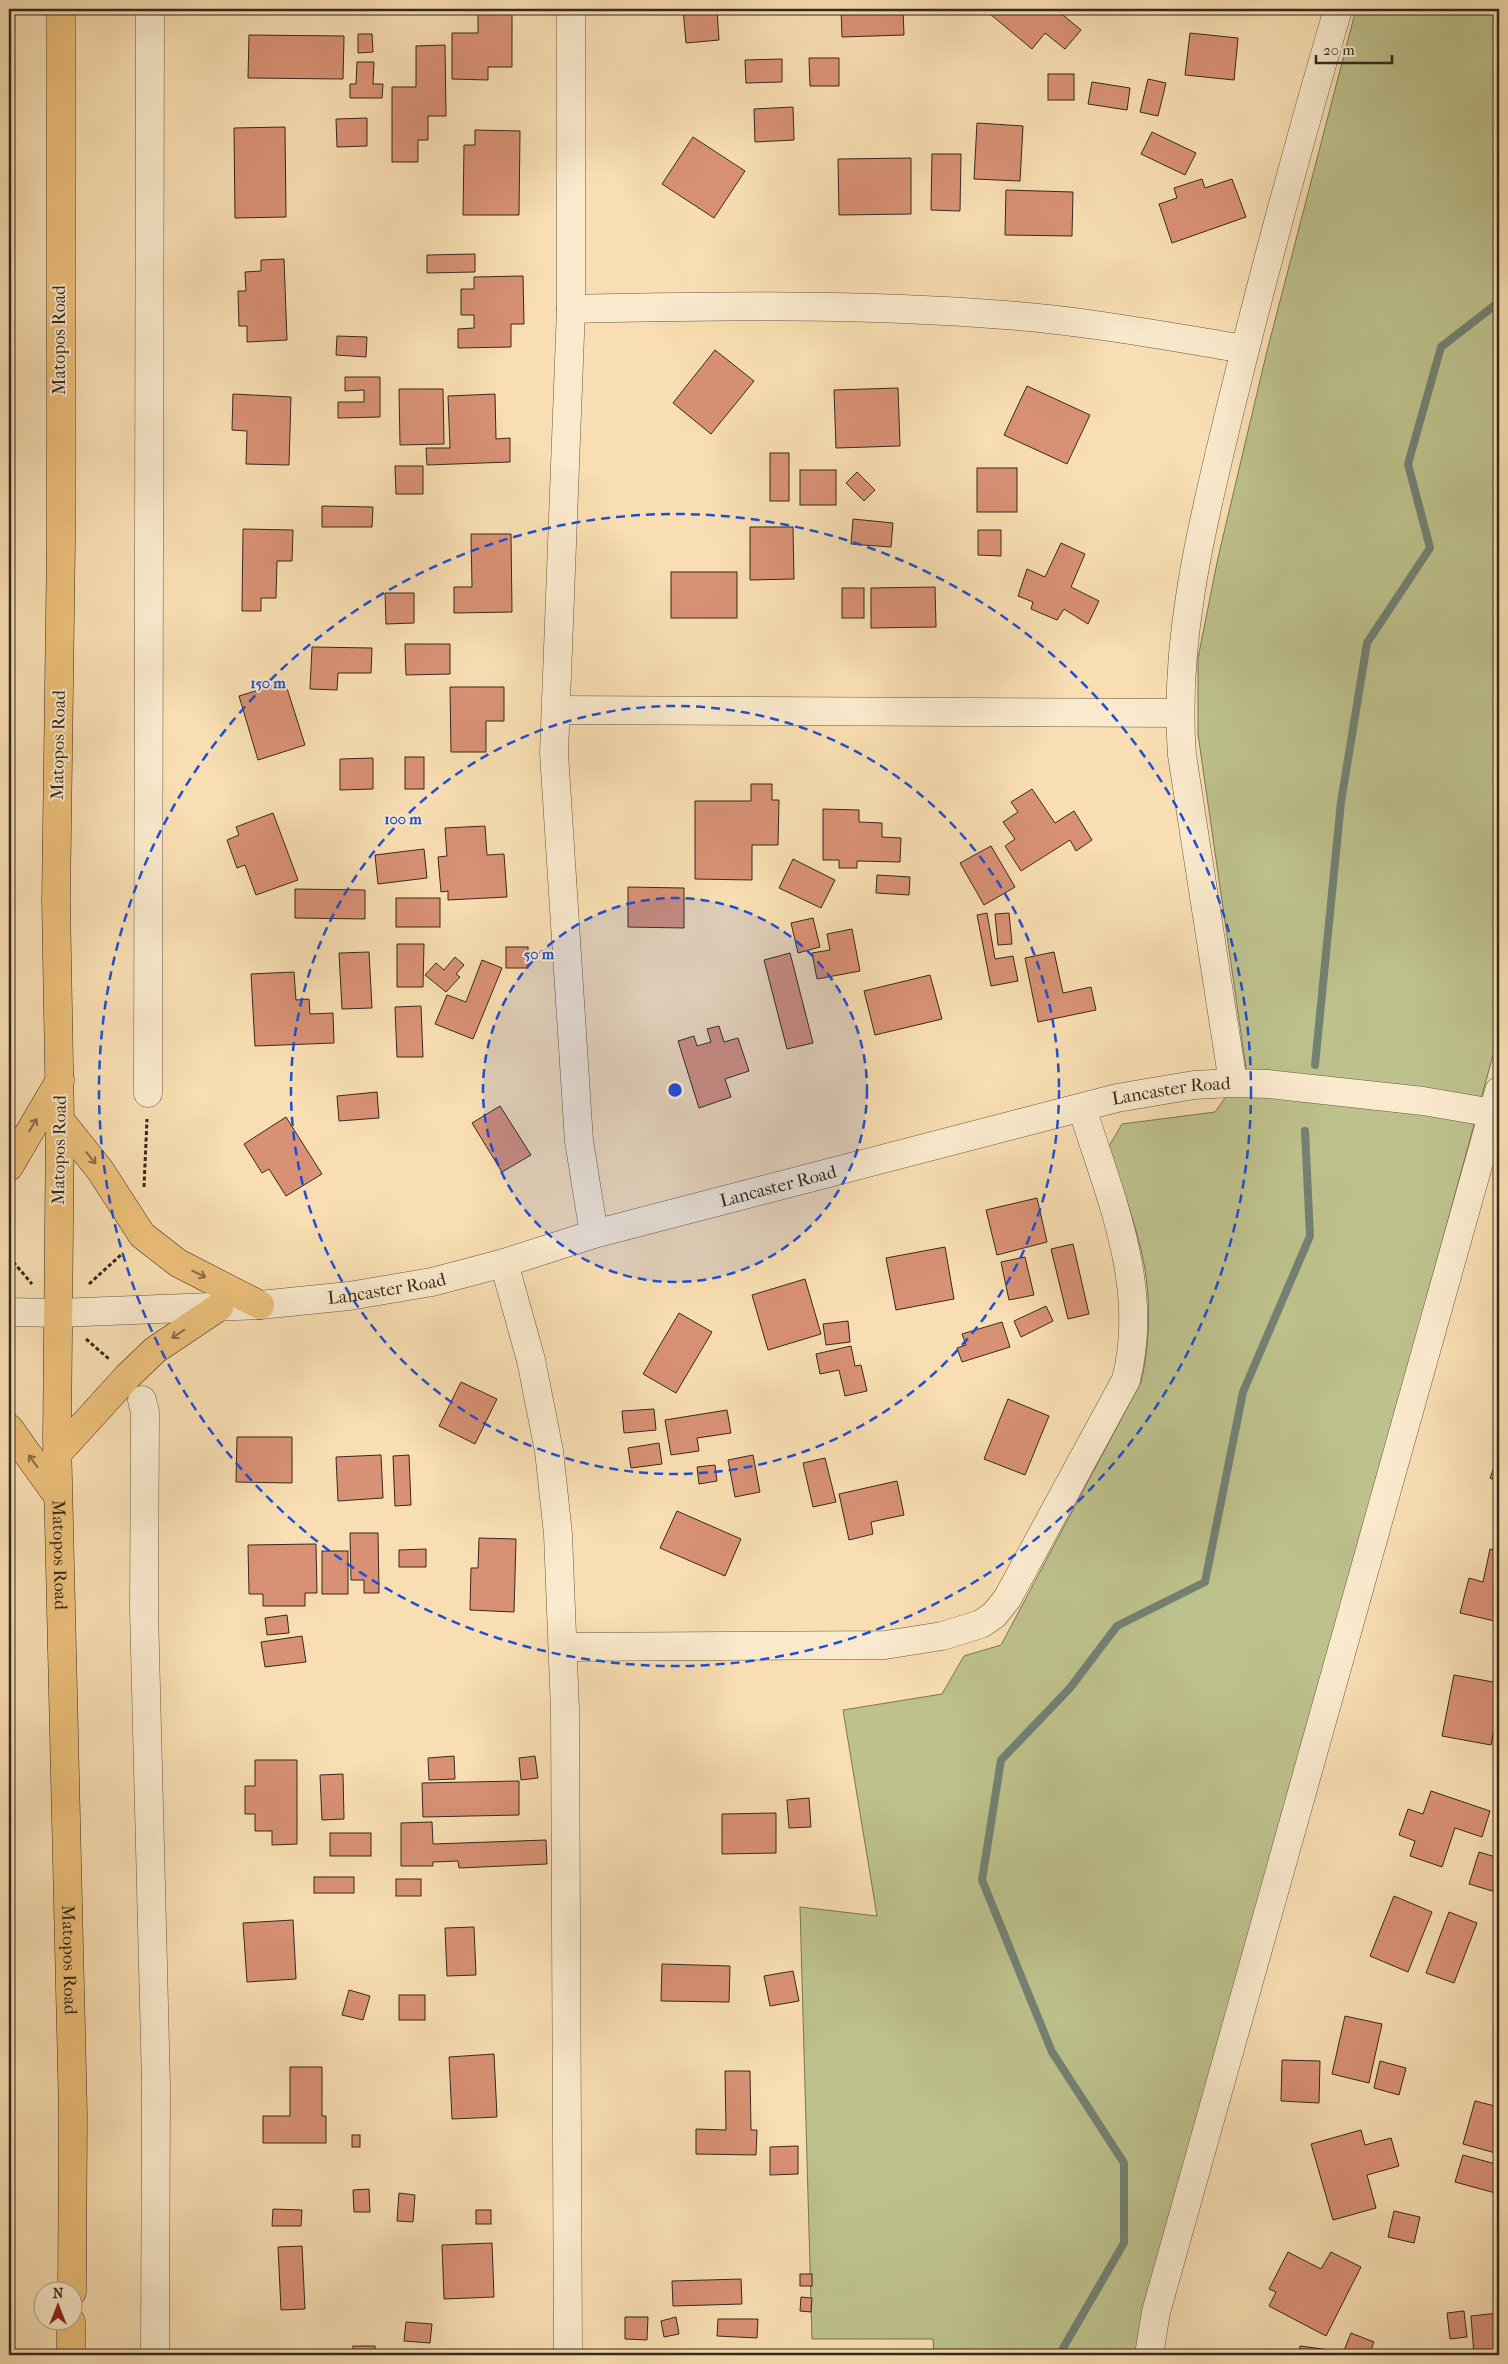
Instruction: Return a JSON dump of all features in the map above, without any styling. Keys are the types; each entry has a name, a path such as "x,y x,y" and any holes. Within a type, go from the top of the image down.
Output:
{"main road":[{"name":"Matopos Road","path":"60,9 60,542 56,901 60,1120 57,1495 73,2114 72,2282"},
{"path":"9,1168 60,1080"},
{"path":"60,1120 100,1170 142,1235 178,1264 260,1305"},
{"path":"57,1454 128,1376 155,1350 218,1307"},
{"path":"9,1428 57,1495"},
{"path":"71,2332 71,2355"}],"street":[{"path":"148,1093 150,9"},
{"path":"571,9 571,309 554,753 579,1141 594,1234"},
{"path":"1233,1083 1182,755 1179,713 1182,651 1191,586 1245,349 1309,106 1338,9"},
{"path":"571,309 748,305 834,306 1005,315 1095,325 1245,349"},
{"path":"556,710 1179,713"},
{"name":"Lancaster Road","path":"9,1312 57,1313 260,1305 349,1296 423,1283 504,1264 594,1234 1117,1098 1155,1090 1233,1083 1497,1106"},
{"path":"1149,2355 1156,2312 1497,1106"},
{"path":"563,1648 886,1645 942,1636 981,1624 994,1615 1007,1600 1126,1380 1131,1360 1134,1336 1134,1300 1130,1264 1117,1216 1082,1108"},
{"path":"504,1264 530,1360 549,1451 558,1534 563,1648 568,2355"},
{"path":"142,1400 145,1412 144,1610 156,2085 155,2355"}],"path":[{"path":"57,1313 128,1376"}],"green space":[{"path":"1356,9 1499,9 1499,1033 1150,2314 1143,2355 934,2355 933,2339 812,2339 800,1907 877,1916 843,1710 942,1694 964,1656 1001,1645 1141,1382 1148,1338 1146,1278 1137,1235 1109,1146 1122,1124 1215,1112 1246,1068 1198,734 1198,658 1218,558 1267,351"}],"building":[{"path":"478,9 512,9 512,67 488,67 488,80 452,79 452,33 478,33"},
{"path":"683,9 739,9 717,10 719,40 686,43"},
{"path":"841,9 903,9 904,35 842,37"},
{"path":"994,9 1056,9 1081,30 1065,49 1045,33 1032,49 990,14"},
{"path":"1190,33 1238,38 1234,80 1185,75"},
{"path":"358,34 372,34 373,52 358,53"},
{"path":"249,35 344,36 343,79 248,78"},
{"path":"445,45 446,116 428,116 428,140 418,140 418,162 392,162 392,87 416,87 416,46"},
{"path":"809,58 839,58 839,86 810,86"},
{"path":"782,59 782,82 746,83 745,60"},
{"path":"357,62 374,62 373,84 383,84 382,98 350,98 350,84 356,84"},
{"path":"1048,74 1074,74 1074,100 1048,100"},
{"path":"1148,79 1166,83 1158,116 1140,112"},
{"path":"1092,82 1130,88 1127,110 1088,104"},
{"path":"793,107 794,140 755,142 754,109"},
{"path":"367,118 367,146 337,147 336,119"},
{"path":"977,123 1023,126 1020,181 974,179"},
{"path":"285,127 286,217 235,218 234,128"},
{"path":"475,130 520,131 519,215 463,215 464,145 475,145"},
{"path":"1152,132 1196,153 1185,175 1141,154"},
{"path":"693,137 745,171 714,218 662,184"},
{"path":"932,154 961,154 960,211 931,210"},
{"path":"911,158 911,214 839,215 838,159"},
{"path":"1202,179 1205,188 1232,179 1246,217 1172,243 1159,204 1177,198 1174,188"},
{"path":"1006,190 1073,192 1072,236 1005,235"},
{"path":"475,254 475,272 427,273 427,255"},
{"path":"284,259 287,340 247,342 247,326 239,326 238,291 246,291 245,272 261,271 261,260"},
{"path":"523,276 524,324 511,324 511,347 458,348 458,329 474,328 474,315 461,315 461,289 474,289 474,277"},
{"path":"337,336 367,337 366,357 336,355"},
{"path":"715,350 754,381 711,434 673,403"},
{"path":"345,377 380,377 380,417 338,418 338,402 364,402 364,390 345,391"},
{"path":"1027,386 1090,415 1067,464 1004,435"},
{"path":"898,388 900,446 836,448 834,390"},
{"path":"399,389 443,389 444,444 400,445"},
{"path":"233,394 291,397 289,465 246,464 247,431 232,430"},
{"path":"495,394 496,439 510,438 510,462 427,465 426,448 450,448 448,396"},
{"path":"770,453 789,453 789,501 770,501"},
{"path":"395,466 423,466 423,494 396,494"},
{"path":"977,468 1017,468 1017,512 977,512"},
{"path":"800,470 836,470 836,505 800,505"},
{"path":"857,472 875,490 864,501 846,483"},
{"path":"322,506 373,507 372,527 322,527"},
{"path":"853,519 893,523 891,547 851,544"},
{"path":"750,527 793,527 794,579 750,580"},
{"path":"243,529 293,530 292,561 277,561 276,598 261,598 261,611 242,611"},
{"path":"978,530 1001,530 1001,556 978,555"},
{"path":"471,534 511,534 512,612 454,613 454,587 472,587"},
{"path":"1061,543 1085,554 1071,587 1099,601 1088,624 1064,609 1057,620 1031,609 1033,602 1018,596 1027,569 1045,577"},
{"path":"671,572 737,572 737,618 671,618"},
{"path":"935,587 936,627 871,628 871,588"},
{"path":"842,588 864,588 864,618 842,618"},
{"path":"385,593 414,593 414,623 386,624"},
{"path":"405,644 450,644 450,674 406,675"},
{"path":"312,647 372,648 371,673 338,673 337,690 310,689"},
{"path":"285,682 305,745 258,760 239,696"},
{"path":"450,687 504,687 504,721 486,721 486,752 451,752"},
{"path":"405,757 424,757 424,789 405,789"},
{"path":"373,758 373,789 340,790 340,759"},
{"path":"751,784 772,784 772,800 779,800 778,845 752,845 752,880 695,879 695,801 751,801"},
{"path":"1032,789 1055,823 1074,811 1092,840 1076,851 1070,840 1021,871 1005,846 1015,839 1003,822 1018,812 1011,802"},
{"path":"823,809 859,810 859,822 882,823 882,837 901,838 900,862 857,861 857,868 839,868 839,860 823,860"},
{"path":"273,813 298,880 256,895 245,865 237,868 227,840 239,835 236,827"},
{"path":"485,826 487,855 504,854 507,897 448,900 448,891 441,892 438,857 447,856 445,828"},
{"path":"991,846 1015,887 984,905 960,863"},
{"path":"424,849 427,878 378,884 375,855"},
{"path":"793,859 835,880 821,908 779,888"},
{"path":"877,875 910,877 909,895 876,893"},
{"path":"628,887 684,888 684,928 628,927"},
{"path":"295,889 365,890 365,919 295,918"},
{"path":"396,898 440,898 440,927 396,927"},
{"path":"987,913 995,959 1013,956 1018,981 991,986 977,915"},
{"path":"1009,913 1012,944 998,945 995,914"},
{"path":"813,918 820,947 798,953 791,923"},
{"path":"852,929 860,971 817,979 812,953 830,950 827,934"},
{"path":"397,944 424,944 423,987 397,987"},
{"path":"506,947 528,947 528,968 506,968"},
{"path":"369,952 372,1008 342,1009 339,953"},
{"path":"1054,952 1063,993 1091,987 1096,1010 1038,1022 1025,958"},
{"path":"790,953 813,1043 787,1049 764,960"},
{"path":"455,957 464,965 456,974 460,977 446,992 425,975 436,963 444,970"},
{"path":"482,960 502,968 473,1039 435,1024 447,995 466,1002"},
{"path":"294,972 296,1000 309,999 310,1014 333,1013 334,1043 255,1046 251,974"},
{"path":"930,975 942,1019 875,1035 864,991"},
{"path":"421,1006 423,1057 397,1057 395,1007"},
{"path":"719,1026 724,1042 738,1038 749,1071 725,1079 731,1097 699,1108 678,1041 694,1036 697,1046 711,1042 707,1029"},
{"path":"377,1092 379,1118 339,1121 337,1096"},
{"path":"500,1106 531,1155 502,1172 472,1123"},
{"path":"286,1117 322,1174 286,1196 269,1169 262,1173 244,1144"},
{"path":"1037,1198 1047,1242 997,1255 986,1210"},
{"path":"1073,1244 1089,1314 1068,1319 1051,1249"},
{"path":"945,1247 954,1299 896,1310 886,1258"},
{"path":"1025,1257 1034,1295 1009,1300 1001,1262"},
{"path":"805,1279 821,1334 768,1350 752,1295"},
{"path":"1046,1306 1053,1321 1021,1337 1014,1321"},
{"path":"679,1313 712,1332 676,1393 643,1374"},
{"path":"848,1321 850,1342 826,1345 823,1324"},
{"path":"1002,1322 1010,1347 962,1362 957,1348 966,1345 962,1334"},
{"path":"851,1346 855,1366 861,1365 867,1391 845,1396 839,1370 820,1374 816,1354"},
{"path":"461,1382 497,1399 475,1444 439,1426"},
{"path":"1008,1399 1049,1416 1025,1475 984,1459"},
{"path":"654,1409 656,1430 624,1433 622,1411"},
{"path":"727,1410 731,1433 697,1438 699,1451 671,1455 665,1420"},
{"path":"237,1437 292,1437 292,1483 236,1482"},
{"path":"659,1443 662,1464 631,1468 628,1448"},
{"path":"1499,1454 1499,1482 1490,1478"},
{"path":"381,1455 383,1498 338,1501 336,1457"},
{"path":"409,1455 411,1505 395,1506 393,1456"},
{"path":"753,1455 760,1492 735,1497 728,1460"},
{"path":"825,1458 836,1502 813,1507 803,1463"},
{"path":"715,1465 717,1481 699,1484 697,1467"},
{"path":"897,1481 904,1515 871,1522 873,1534 849,1540 839,1494"},
{"path":"677,1511 741,1539 725,1576 660,1548"},
{"path":"350,1533 378,1533 379,1593 364,1593 364,1580 351,1580"},
{"path":"479,1538 516,1539 514,1612 470,1610 471,1568 478,1568"},
{"path":"316,1544 317,1593 305,1593 305,1606 263,1606 263,1594 249,1594 248,1545"},
{"path":"426,1549 426,1567 399,1567 399,1550"},
{"path":"1490,1549 1499,1551 1499,1622 1460,1613 1469,1578 1483,1582"},
{"path":"322,1551 348,1551 348,1594 322,1594"},
{"path":"287,1615 289,1633 267,1635 265,1618"},
{"path":"302,1636 306,1662 265,1667 261,1642"},
{"path":"1454,1675 1499,1683 1499,1701 1491,1745 1442,1736"},
{"path":"454,1756 455,1779 429,1780 428,1758"},
{"path":"535,1756 538,1778 521,1780 519,1758"},
{"path":"255,1760 297,1760 297,1844 272,1845 272,1831 255,1831 255,1814 245,1814 245,1786 255,1786"},
{"path":"343,1774 344,1819 322,1820 320,1775"},
{"path":"519,1781 519,1815 423,1817 422,1783"},
{"path":"1431,1791 1490,1811 1482,1837 1455,1828 1442,1867 1410,1856 1415,1841 1399,1835 1408,1809 1423,1814"},
{"path":"809,1798 811,1827 789,1828 787,1800"},
{"path":"776,1813 776,1853 722,1854 722,1814"},
{"path":"432,1822 433,1844 546,1840 547,1864 459,1868 458,1861 433,1862 433,1866 401,1866 401,1823"},
{"path":"330,1833 371,1833 371,1856 330,1856"},
{"path":"1479,1852 1499,1858 1499,1893 1469,1884"},
{"path":"314,1877 354,1877 354,1893 314,1893"},
{"path":"396,1879 421,1879 421,1896 396,1896"},
{"path":"1394,1896 1432,1912 1408,1972 1370,1956"},
{"path":"1449,1912 1477,1923 1454,1983 1426,1973"},
{"path":"293,1920 296,1979 247,1982 243,1923"},
{"path":"474,1927 476,1975 447,1976 445,1928"},
{"path":"662,1964 730,1966 729,2002 661,2001"},
{"path":"793,1971 799,2001 770,2006 764,1976"},
{"path":"349,1990 370,1996 363,2020 342,2015"},
{"path":"399,1995 425,1995 425,2020 399,2020"},
{"path":"1345,2016 1382,2024 1369,2083 1332,2074"},
{"path":"494,2054 497,2117 452,2119 449,2057"},
{"path":"1282,2060 1320,2061 1319,2103 1281,2101"},
{"path":"1380,2061 1406,2068 1399,2095 1374,2088"},
{"path":"290,2067 322,2067 322,2116 326,2116 326,2143 263,2143 263,2116 290,2116"},
{"path":"725,2071 750,2071 751,2130 757,2130 756,2155 696,2154 696,2129 726,2130"},
{"path":"1475,2101 1499,2107 1499,2154 1463,2144"},
{"path":"1361,2130 1365,2145 1391,2138 1399,2166 1367,2175 1376,2208 1333,2220 1311,2144"},
{"path":"352,2135 360,2135 360,2147 352,2147"},
{"path":"798,2146 798,2174 770,2175 770,2147"},
{"path":"1463,2155 1499,2165 1499,2194 1455,2182"},
{"path":"369,2189 370,2212 354,2212 353,2190"},
{"path":"399,2193 415,2195 413,2222 397,2221"},
{"path":"273,2209 302,2210 301,2226 272,2226"},
{"path":"476,2210 491,2210 491,2224 476,2224"},
{"path":"1394,2211 1420,2217 1414,2243 1388,2237"},
{"path":"492,2243 494,2297 444,2299 442,2245"},
{"path":"302,2246 305,2309 281,2310 278,2247"},
{"path":"1288,2252 1321,2269 1331,2252 1361,2267 1326,2336 1269,2306 1276,2292 1269,2289"},
{"path":"800,2274 812,2274 812,2286 800,2286"},
{"path":"741,2279 742,2304 673,2306 672,2281"},
{"path":"801,2297 812,2298 811,2312 800,2311"},
{"path":"1464,2311 1467,2337 1450,2339 1447,2313"},
{"path":"1499,2313 1499,2355 1474,2355 1471,2316"},
{"path":"625,2317 648,2317 647,2340 625,2339"},
{"path":"676,2317 679,2334 664,2337 661,2321"},
{"path":"718,2319 758,2319 757,2338 717,2336"},
{"path":"406,2322 432,2324 430,2343 404,2341"},
{"path":"1351,2333 1374,2342 1369,2355 1343,2353"},
{"path":"353,2346 375,2346 375,2355 353,2355"},
{"path":"1300,2346 1330,2350 1329,2355 1298,2355"}],"waterway":[{"path":"1315,1065 1341,802 1367,643 1430,548 1408,464 1441,347 1499,302"},
{"path":"1059,2355 1124,2243 1124,2163 1052,2052 982,1880 1001,1760 1070,1688 1117,1626 1205,1582 1243,1392 1310,1236 1305,1131"}]}
